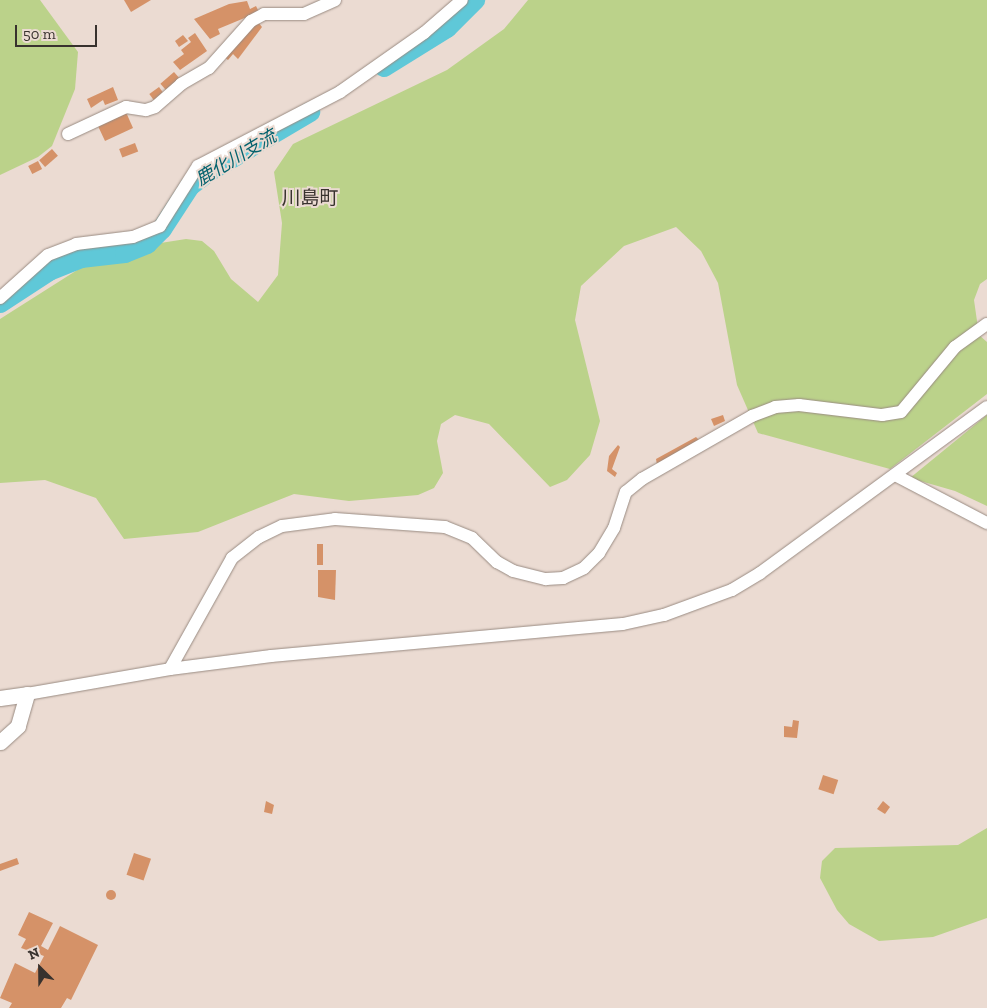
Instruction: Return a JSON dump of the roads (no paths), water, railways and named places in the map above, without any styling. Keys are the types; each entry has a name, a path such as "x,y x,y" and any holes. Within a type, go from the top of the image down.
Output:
{"street":[{"path":"68,134 126,107 146,110 155,107 181,84 209,68 251,22 264,14 304,14 335,0"},
{"path":"0,298 48,255 76,244 133,237 160,226 198,166 340,92 424,33 462,0"},
{"path":"170,669 232,558 259,537 282,526 335,519 445,527 472,538 497,562 513,570 546,580 563,578 584,568 600,553 614,528 626,492 642,479 752,416 775,407 799,405 882,415 901,412 955,347 987,324"},
{"path":"0,698 170,669 280,655 623,624 695,606 746,582 987,407"},
{"path":"895,475 987,523"},
{"path":"0,742 18,726 27,694"}],"waterway":[{"name":"鹿化川支流","path":"384,67 447,28 475,0"},
{"name":"鹿化川支流","path":"0,303 49,271 81,258 125,253 147,244 162,229 190,186 207,173 310,112"}],"district":[{"name":"川島町","path":"310,198"}]}
